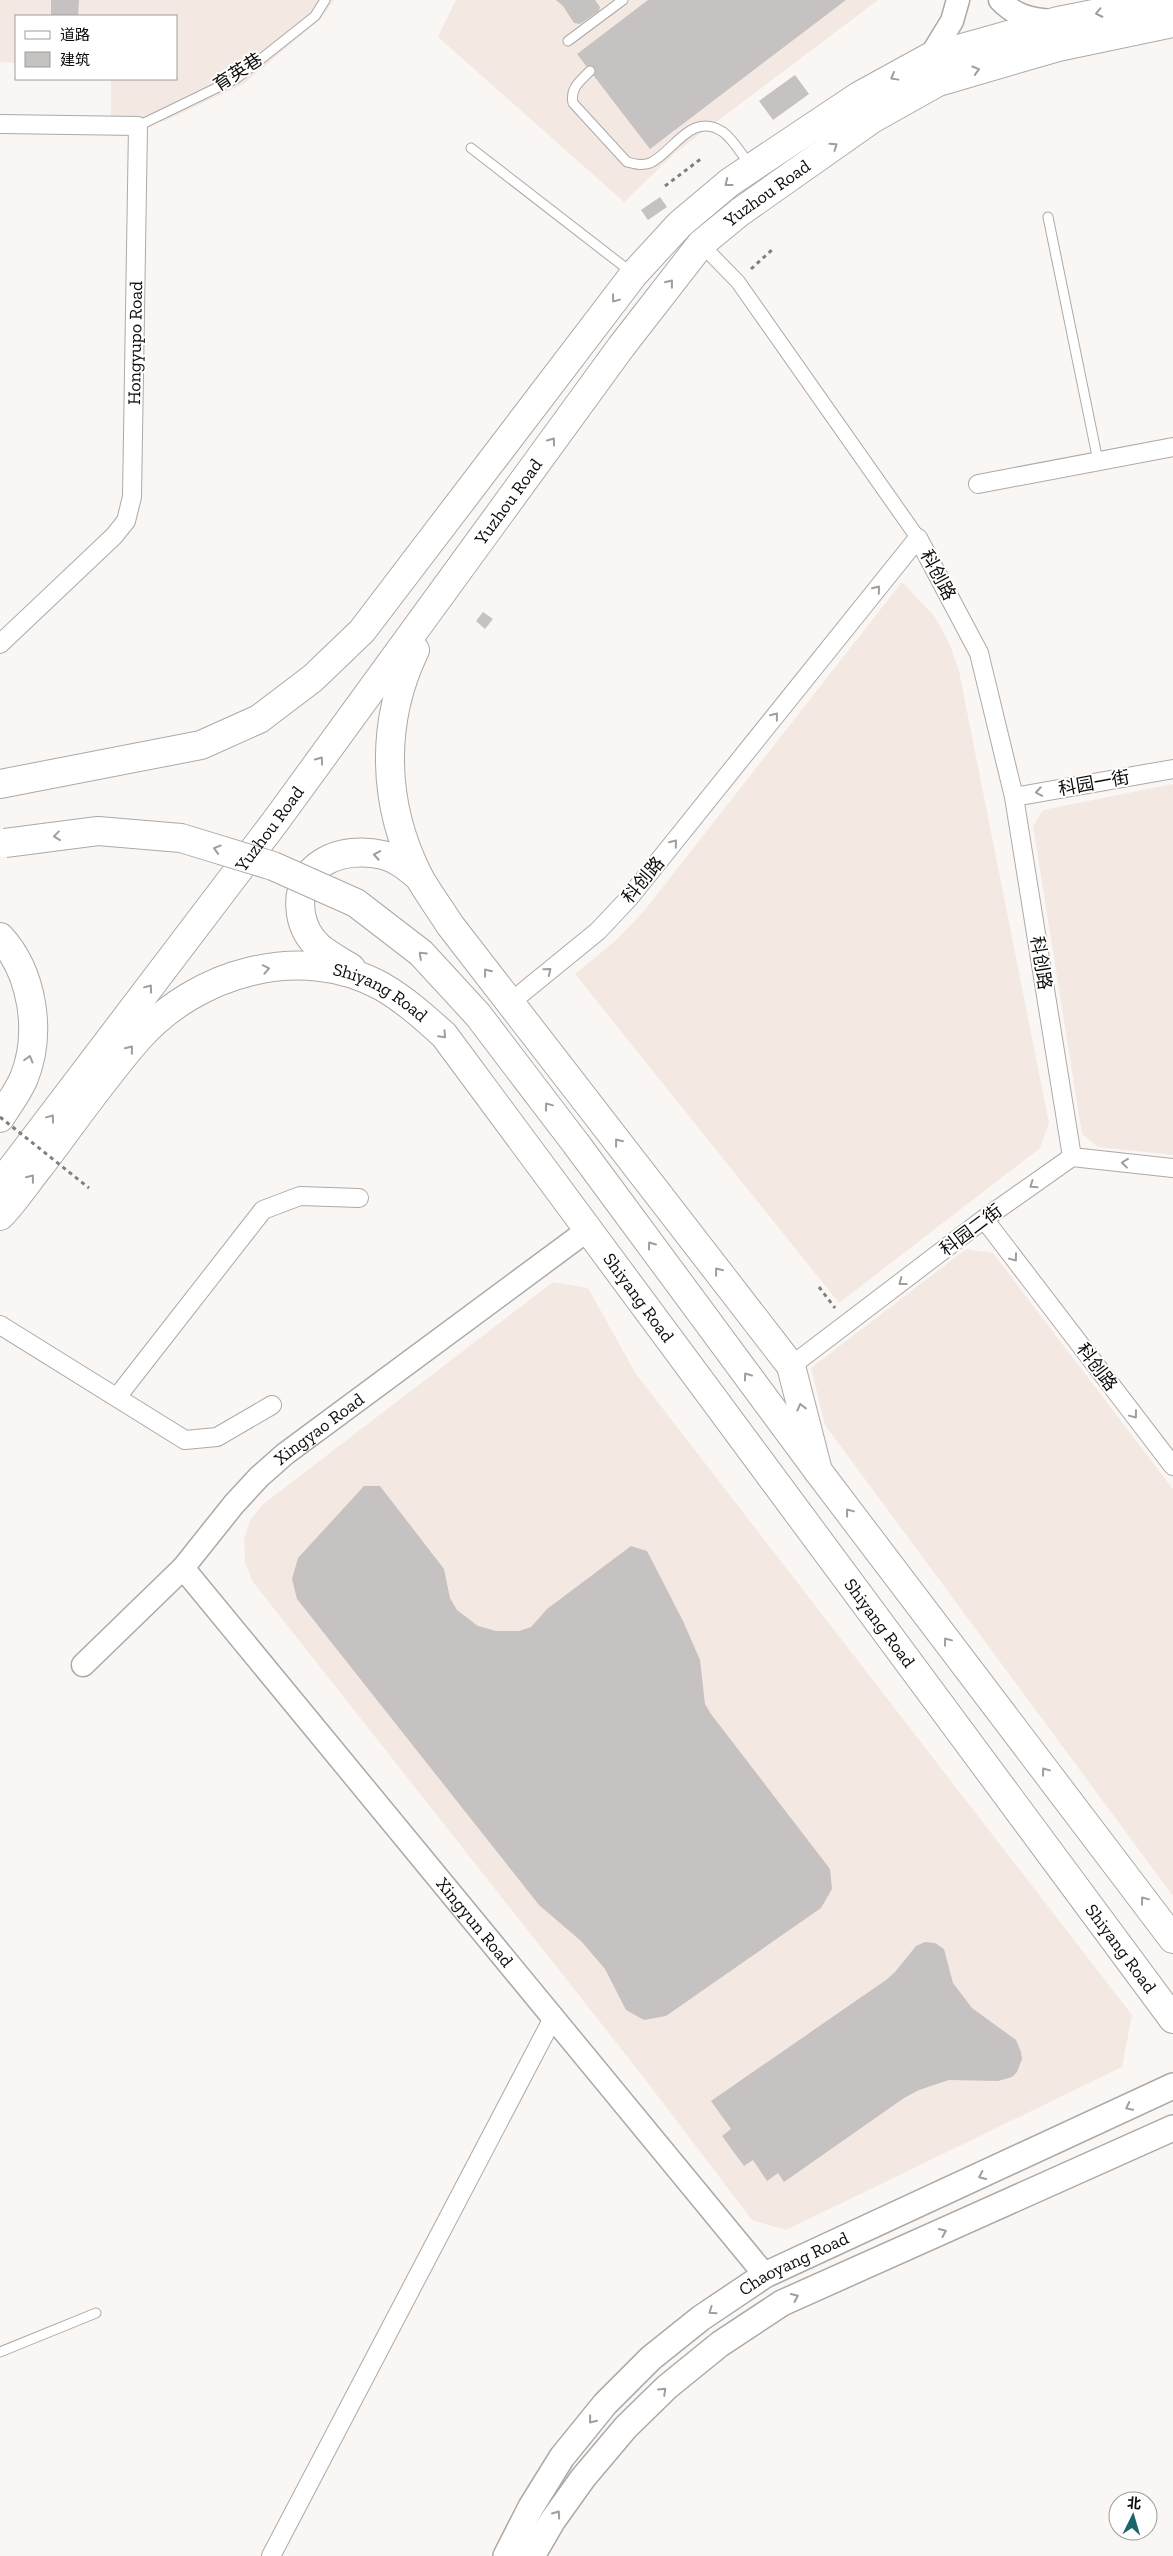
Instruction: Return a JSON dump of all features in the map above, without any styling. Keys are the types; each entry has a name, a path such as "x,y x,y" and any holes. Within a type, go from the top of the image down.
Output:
{"main road":[{"name":"Yuzhou Road","path":"0,784 200,745 259,719 313,678 362,631 634,274 680,224 730,182 752,167 859,96 930,57 1058,22 1164,0"},
{"name":"Yuzhou Road","path":"0,1184 275,822 442,595 621,346 701,244 740,212 872,119 938,82 1058,47 1173,23"},
{"path":"442,595 402,678 389,736 390,788 402,835 419,877 450,925 791,1366 818,1471"},
{"path":"3,844 98,831 181,838 273,866 356,903 421,953 478,1015 577,1145 818,1471 1173,1939"},
{"path":"380,986 318,947 308,934 303,922 300,905 302,891 309,874 319,864 350,853 384,856 399,861 419,877"},
{"path":"0,937 13,951 25,979 33,1011 33,1044 24,1079 0,1118"},
{"name":"Shiyang Road","path":"0,1216 138,1039 184,998 243,973 279,966 311,965 350,973 380,986 412,1007 444,1034 1173,2019"},
{"name":"Chaoyang Road","path":"506,2556 531,2507 562,2457 605,2404 651,2358 701,2318 765,2275 1173,2086"},
{"name":"Chaoyang Road","path":"532,2556 553,2520 583,2478 626,2427 667,2386 720,2344 782,2303 1088,2168 1173,2128"},
{"path":"1074,2133 1088,2134 1096,2144 1098,2157 1088,2168"}],"street":[{"path":"930,57 952,21 958,0"},
{"path":"1000,0 1012,11 1028,19 1058,22"},
{"path":"0,124 138,126"},
{"name":"Hongyupo Road","path":"0,644 114,536 126,521 132,497 138,126"},
{"path":"701,244 738,282 918,538"},
{"path":"978,484 1173,447"},
{"name":"科创路","path":"511,1002 598,931 629,898 918,538 979,652 1014,797 1072,1157"},
{"name":"科园一街","path":"1014,797 1173,769"},
{"path":"1072,1157 1173,1168"},
{"name":"科园二街","path":"791,1366 984,1219 1072,1157"},
{"path":"117,1397 263,1210 300,1196 359,1198"},
{"name":"科创路","path":"984,1219 1173,1466"},
{"name":"Xingyao Road","path":"83,1665 183,1568 258,1477 286,1454 589,1229"},
{"path":"0,1324 185,1440 218,1437 272,1405"},
{"name":"Xingyun Road","path":"183,1568 765,2275"},
{"path":"271,2556 553,2018"}],"lane":[{"name":"育英巷","path":"138,126 237,78 315,16 325,0"},
{"path":"568,41 623,0"},
{"path":"590,70 574,88 573,103 627,162 639,165 651,162 687,132 700,127 713,128 723,132 752,167"},
{"path":"471,148 634,274"},
{"path":"1048,217 1098,461"},
{"path":"0,2352 96,2313"}],"path":[{"path":"665,186 702,158"},
{"path":"760,260 774,248"},
{"path":"0,1118 89,1188"},
{"path":"819,1287 847,1323"}],"shaded area":[{"path":"0,0 334,0 321,19 243,84 165,121 111,120 111,80 178,80 178,15 15,15 15,63 0,62"},
{"path":"456,0 878,0 675,153 624,202 438,37"},
{"path":"902,582 935,617 950,645 959,671 1049,1123 1040,1148 839,1303 575,974 614,942 644,911"},
{"path":"1173,784 1173,1155 1098,1147 1082,1134 1033,826 1043,810"},
{"path":"966,1249 993,1253 1173,1489 1173,1896 825,1425 811,1368"},
{"path":"553,1282 588,1288 636,1374 1132,2015 1122,2067 786,2230 752,2220 641,2074 253,1582 245,1563 244,1539 250,1521 262,1505"}],"building":[{"path":"51,0 79,0 78,15 51,15"},
{"path":"556,0 595,0 600,7 599,11 580,24 574,23 563,6"},
{"path":"648,0 846,0 650,149 577,54"},
{"path":"795,75 809,94 773,120 759,101"},
{"path":"660,197 667,207 648,220 641,210"},
{"path":"483,612 493,619 485,629 476,621"},
{"path":"364,1486 380,1486 444,1569 450,1598 457,1610 478,1626 496,1631 519,1631 531,1627 547,1609 631,1546 647,1551 683,1621 700,1660 705,1704 830,1869 832,1889 821,1908 666,2016 644,2020 626,2010 605,1969 581,1941 539,1905 297,1599 292,1579 298,1558"},
{"path":"925,1942 935,1943 944,1949 953,1983 972,2008 1016,2040 1022,2059 1017,2072 1012,2077 998,2081 949,2080 919,2090 904,2098 784,2182 778,2173 767,2181 753,2160 744,2166 722,2136 731,2129 711,2101 886,1980 916,1946"}]}
